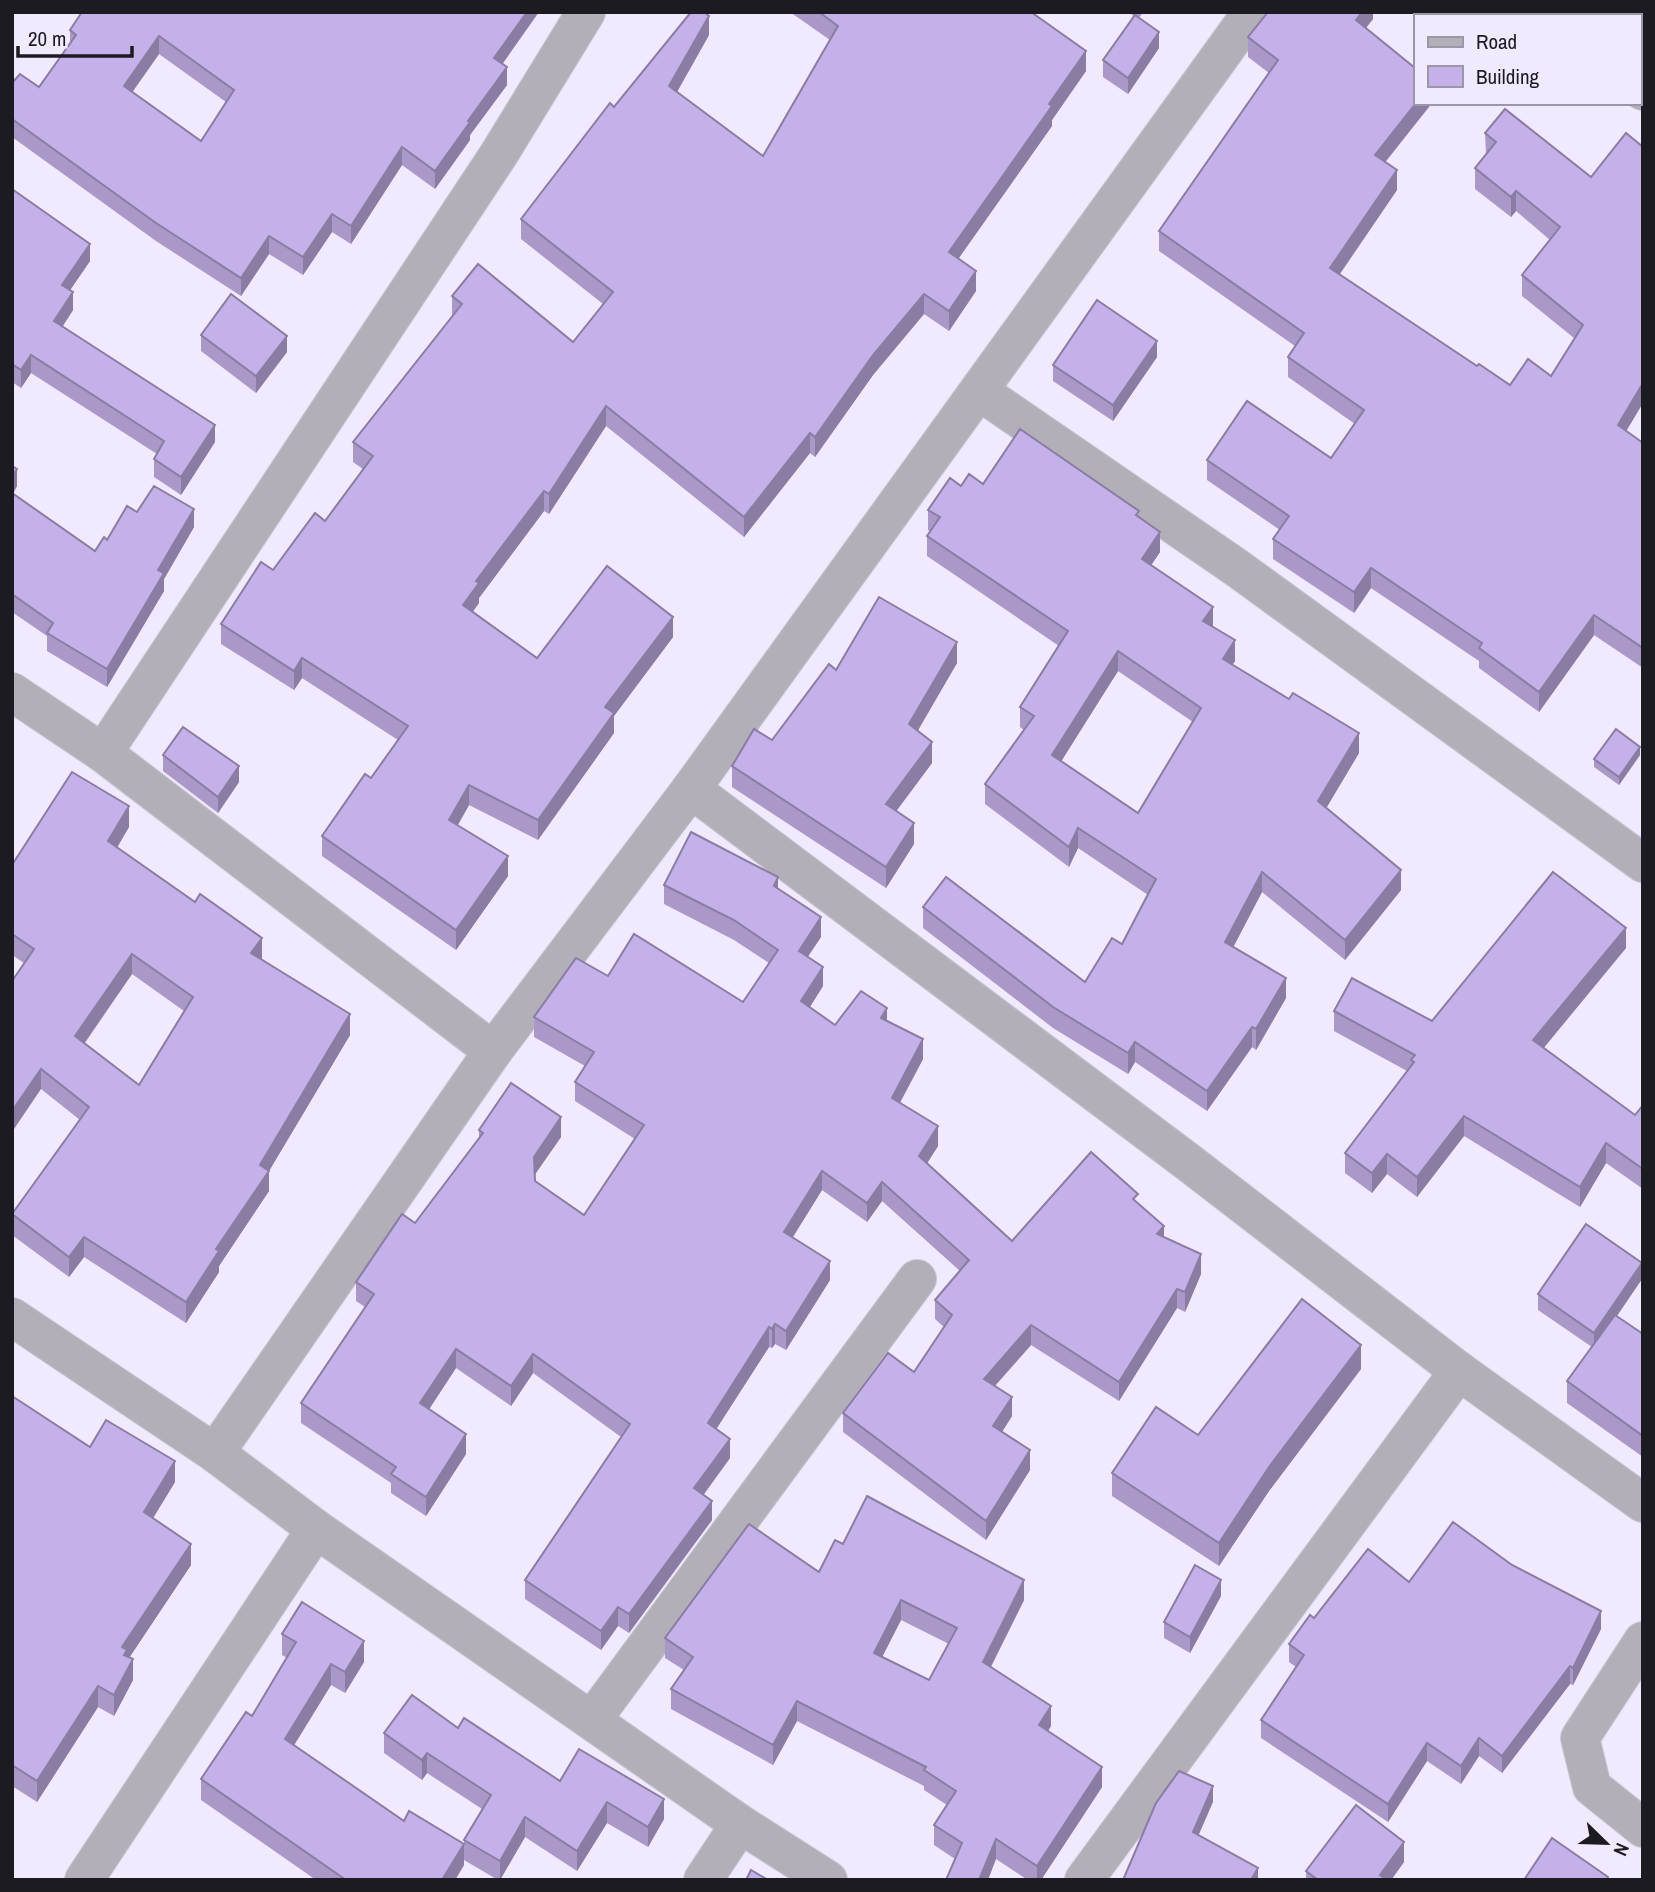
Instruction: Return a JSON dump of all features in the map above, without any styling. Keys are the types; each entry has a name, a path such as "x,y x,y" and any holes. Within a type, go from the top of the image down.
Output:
{"street":[{"path":"103,753 499,154 586,12"},
{"path":"215,1453 493,1051 691,789 1251,12"},
{"path":"979,391 1248,577 1643,863"},
{"path":"12,692 103,753 493,1051"},
{"path":"691,789 1188,1162 1459,1371 1643,1503"},
{"path":"592,1720 916,1279"},
{"path":"12,1317 215,1453 316,1529 740,1824 828,1880"},
{"path":"1084,1880 1459,1371"},
{"path":"84,1880 316,1529"},
{"path":"1643,1641 1580,1738 1592,1787 1643,1828"},
{"path":"703,1880 740,1824"}],"building":[{"path":"82,12 527,12 494,58 507,67 435,171 402,147 351,226 332,214 303,257 269,236 241,278 156,223 12,119 12,83 20,74 39,87 76,35 70,30","holes":["159,36 234,90 201,141 124,86"]},
{"path":"691,12 704,12 709,16 669,86 763,156 838,26 819,12 1031,12 1086,51 1049,104 1052,106 949,252 976,271 949,311 924,294 873,355 815,437 810,433 744,517 606,406 549,494 544,491 476,581 479,583 463,605 537,658 607,566 673,617 605,707 614,713 538,820 469,785 449,820 508,856 456,930 322,836 365,774 371,778 408,726 302,658 294,671 221,624 261,562 273,570 315,513 325,521 373,456 353,442 462,304 452,296 478,264 573,342 613,292 521,219 610,103 614,107"},
{"path":"1268,12 1362,12 1356,20 1414,67 1414,105 1375,155 1397,170 1330,268 1510,385 1528,359 1551,376 1583,325 1522,275 1560,227 1516,191 1511,197 1475,168 1496,142 1485,133 1505,109 1591,177 1626,133 1643,147 1643,383 1618,425 1643,443 1643,648 1594,615 1539,692 1479,648 1482,643 1371,568 1354,592 1273,539 1289,516 1207,460 1247,401 1331,458 1364,410 1288,357 1304,333 1159,231 1278,60 1248,37"},
{"path":"1506,12 1508,14 1474,14"},
{"path":"1135,15 1159,32 1128,78 1103,60"},
{"path":"12,189 90,244 62,285 73,292 54,321 215,425 181,477 154,459 164,441 31,355 21,370 12,364"},
{"path":"231,294 287,336 256,376 201,335"},
{"path":"1097,300 1157,341 1113,405 1053,365"},
{"path":"1020,429 1139,511 1136,515 1160,532 1142,559 1213,607 1203,621 1235,640 1223,659 1289,699 1293,693 1359,733 1318,801 1401,870 1345,940 1262,872 1225,942 1286,978 1256,1029 1252,1027 1207,1091 1135,1042 1128,1053 1053,1007 923,907 946,877 1085,982 1112,938 1122,944 1156,879 1078,828 1069,847 985,784 1034,716 1020,707 1068,631 927,536 940,517 928,510 950,478 961,486 969,474 983,484","holes":["1118,651 1201,708 1138,813 1052,755"]},
{"path":"154,486 194,509 158,570 164,573 107,669 47,633 53,623 12,594 12,493 95,551 104,537 107,540 127,506 137,512"},
{"path":"879,597 957,642 909,724 932,742 886,804 914,823 886,867 732,766 754,729 772,740 829,664 836,670"},
{"path":"183,727 239,766 218,797 163,755"},
{"path":"1616,729 1640,747 1619,777 1594,759"},
{"path":"72,772 129,806 108,841 195,902 200,894 262,938 251,953 350,1014 260,1165 269,1171 216,1249 219,1251 186,1302 84,1237 69,1257 12,1214 89,1107 41,1069 12,1111 12,981 34,949 12,934 12,865","holes":["132,954 193,997 139,1085 75,1036"]},
{"path":"691,832 778,877 774,886 821,917 799,951 823,967 801,1001 835,1025 861,991 887,1008 881,1018 923,1039 892,1098 938,1126 919,1156 1012,1241 1091,1152 1138,1194 1133,1199 1164,1226 1157,1234 1201,1254 1185,1292 1177,1289 1119,1382 1031,1325 984,1379 1012,1397 993,1426 1030,1450 986,1521 843,1413 888,1353 914,1372 952,1315 935,1300 969,1260 882,1182 867,1203 822,1171 784,1232 830,1261 786,1331 775,1324 772,1329 769,1327 708,1423 730,1439 694,1488 712,1501 629,1614 618,1607 601,1631 525,1580 630,1424 533,1354 511,1386 456,1349 420,1403 466,1434 426,1497 391,1474 396,1467 301,1403 374,1294 356,1282 402,1214 415,1223 483,1133 479,1130 511,1083 561,1117 534,1157 535,1181 584,1215 644,1125 575,1082 594,1052 534,1017 576,958 608,976 634,934 743,1002 778,950 734,920 664,885"},
{"path":"1553,872 1626,928 1533,1040 1635,1115 1643,1105 1643,1169 1606,1143 1580,1187 1464,1116 1417,1177 1387,1154 1372,1173 1345,1153 1414,1062 1411,1060 1415,1055 1334,1011 1352,978 1432,1021"},
{"path":"1586,1224 1642,1263 1594,1333 1538,1294"},
{"path":"1302,1299 1361,1345 1269,1467 1219,1543 1112,1473 1156,1407 1198,1435"},
{"path":"1615,1315 1643,1334 1643,1436 1567,1381"},
{"path":"12,1396 90,1447 106,1420 175,1461 144,1512 191,1544 122,1647 127,1650 124,1655 133,1659 114,1695 98,1686 37,1781 12,1765"},
{"path":"867,1496 1024,1580 983,1662 1051,1706 1039,1725 1102,1767 1037,1866 996,1839 979,1880 946,1880 962,1843 934,1825 956,1791 924,1770 926,1767 797,1701 773,1745 671,1689 693,1657 665,1638 749,1524 819,1572 835,1540 843,1544","holes":["901,1600 957,1628 929,1680 874,1653"]},
{"path":"1453,1522 1512,1565 1601,1611 1573,1668 1570,1666 1502,1756 1479,1738 1461,1766 1427,1743 1388,1804 1261,1720 1304,1655 1289,1644 1310,1615 1314,1618 1368,1549 1409,1582"},
{"path":"1195,1565 1221,1580 1190,1637 1164,1622"},
{"path":"302,1602 364,1641 345,1672 331,1664 285,1739 404,1821 409,1811 464,1844 442,1880 346,1880 201,1779 246,1712 252,1716 296,1642 282,1634"},
{"path":"412,1695 458,1728 464,1718 560,1781 579,1749 664,1799 648,1827 607,1802 577,1851 525,1817 500,1861 464,1840 491,1795 427,1753 422,1760 384,1733"},
{"path":"1179,1771 1213,1786 1193,1832 1258,1868 1251,1880 1123,1880 1156,1803"},
{"path":"1356,1805 1404,1842 1380,1875 1387,1880 1318,1880 1306,1871"},
{"path":"1552,1838 1608,1877 1606,1880 1524,1880"},
{"path":"751,1870 768,1880 746,1880"}]}
